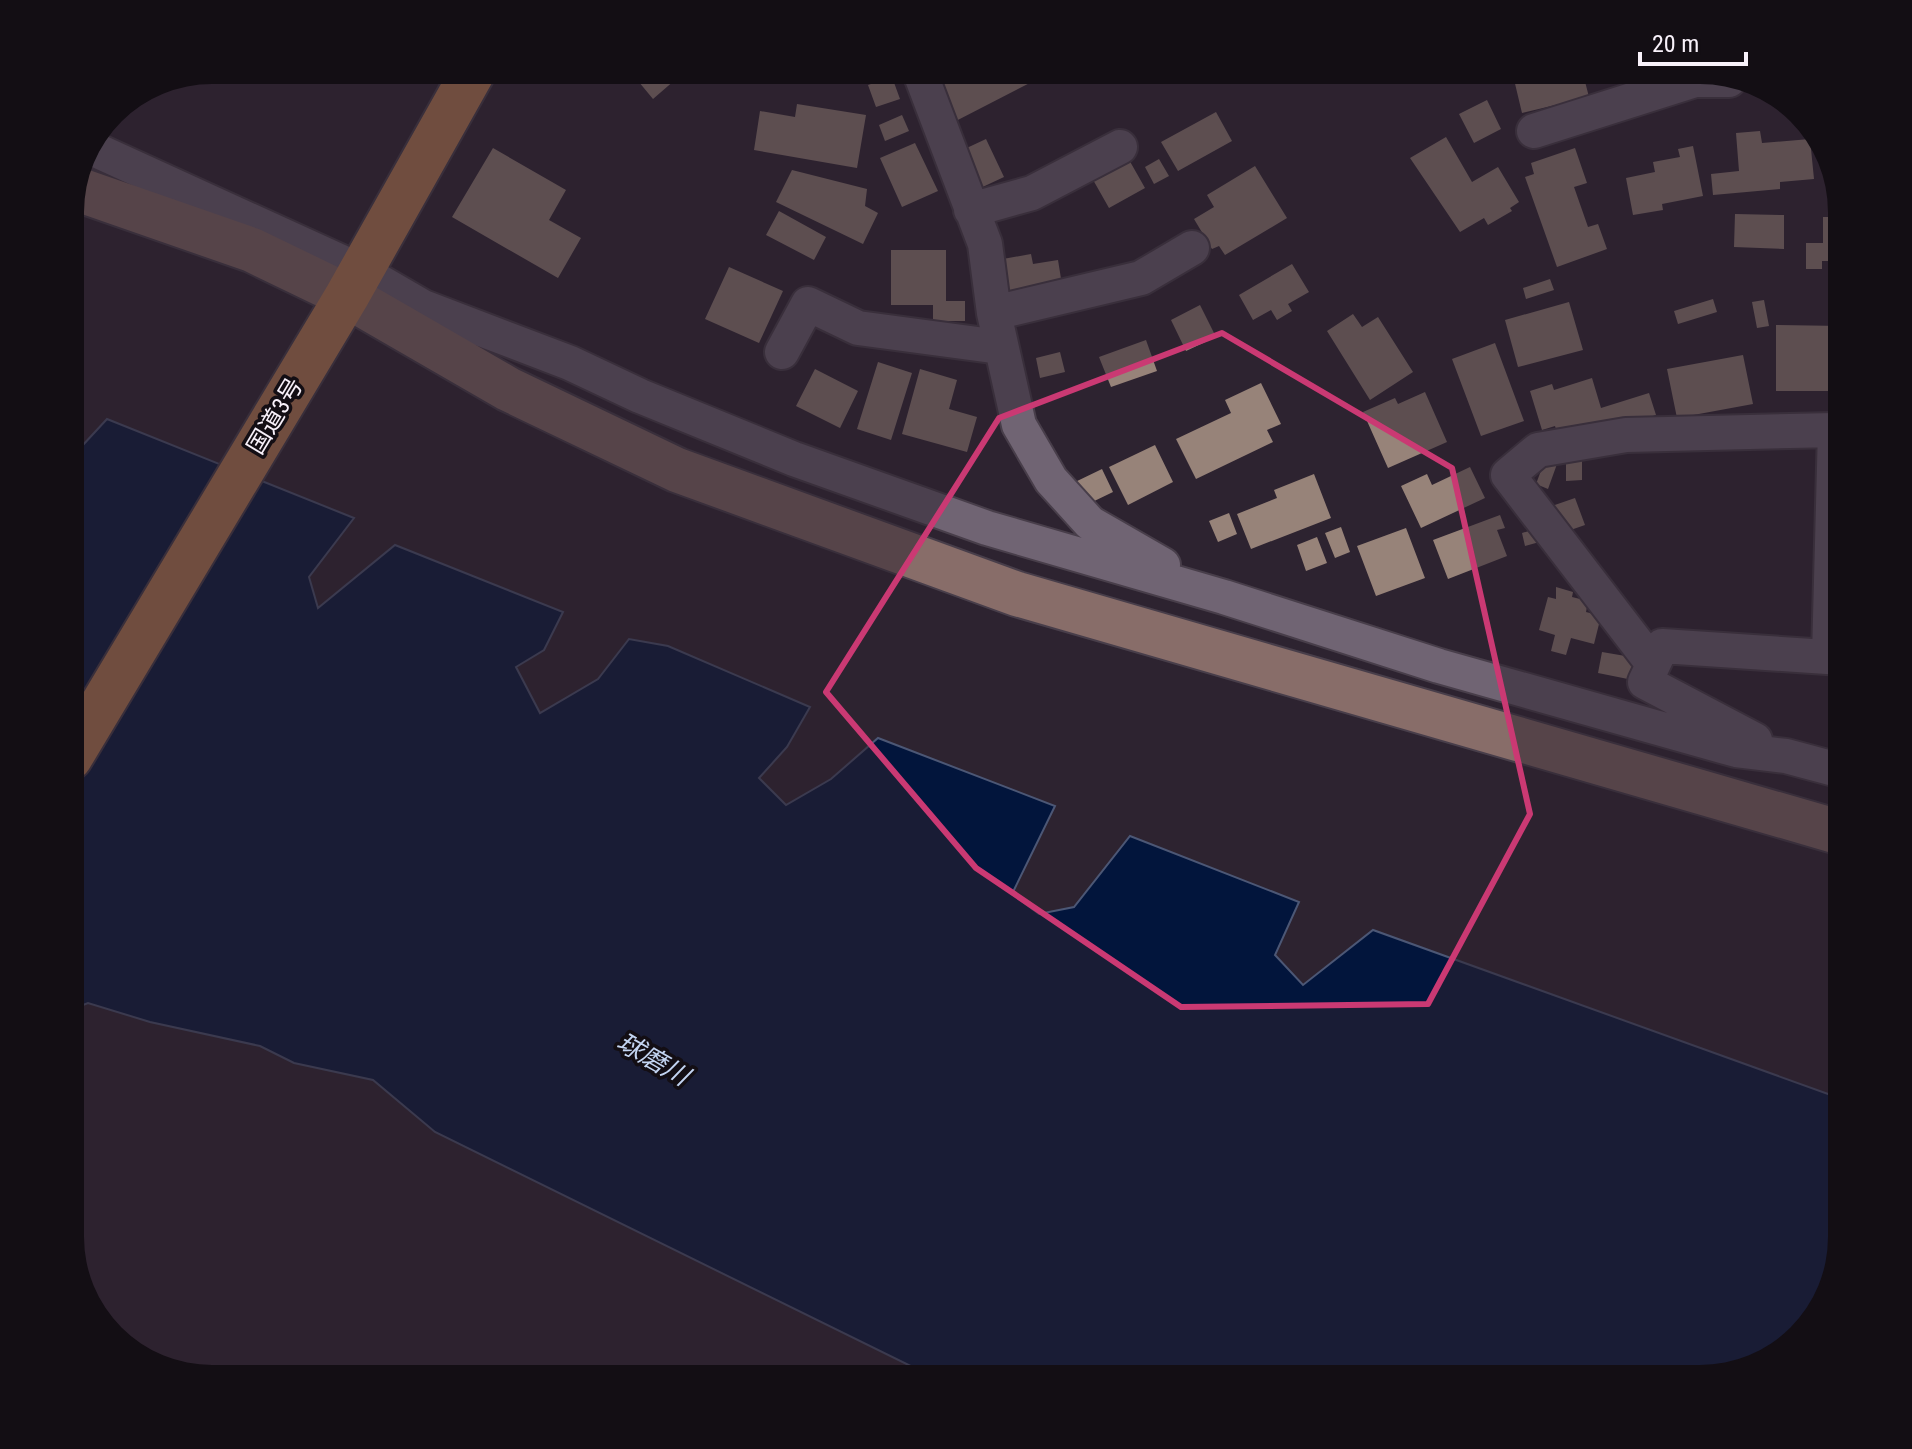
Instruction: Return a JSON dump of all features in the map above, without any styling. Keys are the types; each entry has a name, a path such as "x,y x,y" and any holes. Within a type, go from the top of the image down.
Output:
{"highway":[{"name":"国道3号","path":"84,735 345,298 466,84"}],"street":[{"path":"924,84 985,244 1000,347 1019,425 1051,480 1090,523 1359,667 1360,694"},
{"path":"1534,131 1682,84"},
{"path":"971,210 1032,193 1120,147"},
{"path":"98,153 345,298 508,389 677,470 1017,594 1828,829"},
{"path":"86,192 252,250 345,298 423,307 570,363 794,459 987,528 1224,597 1439,666 1736,750 1786,756 1828,767"},
{"path":"994,313 1141,278 1192,248"},
{"path":"782,352 808,304 858,328 1000,347"},
{"path":"1653,664 1508,475 1538,450 1626,435 1828,430"},
{"path":"1828,657 1662,646 1645,682 1828,775"}],"highlighted area":[{"path":"1222,333 1452,468 1530,814 1428,1004 1181,1007 976,868 826,692 999,418"}],"water":[{"name":"球磨川","path":"107,419 354,518 309,577 318,608 395,545 563,612 544,650 516,667 540,713 598,679 629,639 668,646 810,707 787,747 759,778 786,805 831,779 878,738 1055,806 1012,894 1039,914 1074,907 1130,836 1299,902 1275,955 1303,985 1373,930 1828,1094 1826,1262 1811,1301 1784,1333 1757,1352 1725,1363 1700,1365 909,1365 435,1132 373,1080 294,1063 260,1046 150,1022 88,1003 84,1005 84,444"}],"building":[{"path":"641,84 670,84 653,99"},
{"path":"895,84 900,99 876,107 868,85"},
{"path":"932,84 1028,84 952,123"},
{"path":"1515,84 1586,84 1589,97 1522,113"},
{"path":"1487,100 1501,129 1474,143 1459,114"},
{"path":"797,104 866,115 857,168 754,150 760,111 795,117"},
{"path":"1216,112 1232,141 1178,171 1161,142"},
{"path":"902,115 909,131 885,141 879,125"},
{"path":"1760,131 1762,143 1805,139 1811,149 1814,179 1780,182 1780,189 1713,195 1711,174 1739,171 1736,133"},
{"path":"1446,137 1472,182 1498,167 1519,202 1510,208 1512,211 1488,225 1484,218 1460,232 1410,158"},
{"path":"986,139 1004,177 974,191 956,153"},
{"path":"915,143 938,191 902,207 880,158"},
{"path":"1693,146 1703,196 1662,204 1663,210 1633,215 1626,178 1655,172 1653,162 1680,157 1678,149"},
{"path":"493,148 566,190 549,220 581,238 558,278 452,217"},
{"path":"1575,148 1587,183 1574,187 1588,227 1598,224 1607,249 1557,267 1525,177 1534,174 1531,163"},
{"path":"1128,158 1145,188 1109,208 1092,178"},
{"path":"1159,159 1169,176 1154,184 1145,167"},
{"path":"1255,166 1287,218 1225,255 1219,246 1212,249 1194,219 1214,207 1207,195"},
{"path":"792,170 867,189 865,206 878,213 863,244 776,202"},
{"path":"779,211 826,237 814,260 766,235"},
{"path":"1735,214 1784,215 1784,249 1734,247"},
{"path":"1823,217 1828,217 1828,261 1822,261 1822,269 1806,269 1806,243 1823,243"},
{"path":"891,250 946,250 946,301 965,301 965,321 933,321 933,305 891,305"},
{"path":"1031,254 1033,264 1058,260 1063,291 1010,299 1003,259"},
{"path":"1292,264 1309,292 1288,304 1292,311 1277,320 1271,310 1253,320 1239,295"},
{"path":"729,267 783,291 759,343 705,319"},
{"path":"1550,279 1554,290 1526,299 1523,288"},
{"path":"1713,299 1717,312 1678,324 1674,311"},
{"path":"1764,300 1769,326 1757,328 1752,302"},
{"path":"1569,302 1583,350 1518,367 1505,320"},
{"path":"1200,305 1216,337 1186,351 1171,320"},
{"path":"1353,314 1362,327 1378,317 1413,372 1370,400 1327,331"},
{"path":"1776,325 1828,326 1828,391 1776,391"},
{"path":"1146,340 1157,371 1111,387 1099,357"},
{"path":"1495,343 1524,421 1481,436 1452,359"},
{"path":"1060,352 1065,372 1040,378 1036,358"},
{"path":"1743,355 1753,404 1677,418 1667,369"},
{"path":"878,362 912,373 891,440 857,429"},
{"path":"815,369 858,391 840,428 796,406"},
{"path":"920,369 957,380 949,409 977,417 967,452 902,434"},
{"path":"1592,378 1601,408 1649,393 1656,415 1612,428 1610,420 1558,436 1555,426 1542,430 1530,391 1552,384 1554,390"},
{"path":"1261,383 1281,424 1267,430 1273,442 1196,479 1176,439 1231,413 1225,400"},
{"path":"1425,392 1447,442 1388,468 1363,412 1395,398 1398,404"},
{"path":"1155,445 1173,482 1128,505 1109,467"},
{"path":"1566,453 1582,453 1582,480 1566,481"},
{"path":"1545,460 1557,464 1548,489 1536,484"},
{"path":"1470,467 1485,498 1421,528 1401,486 1427,474 1432,485"},
{"path":"1102,469 1113,492 1084,506 1073,483"},
{"path":"1314,474 1331,518 1251,549 1237,514 1277,498 1274,490"},
{"path":"1575,498 1585,525 1559,534 1549,507"},
{"path":"1229,513 1237,534 1218,542 1209,521"},
{"path":"1500,515 1505,528 1497,530 1507,556 1448,579 1433,540"},
{"path":"1341,527 1350,552 1335,558 1325,533"},
{"path":"1406,528 1425,578 1376,596 1357,546"},
{"path":"1539,528 1543,541 1525,546 1522,533"},
{"path":"1317,537 1327,563 1306,571 1297,545"},
{"path":"1556,587 1573,592 1572,597 1588,601 1586,612 1601,616 1594,644 1571,638 1566,655 1551,651 1555,635 1539,630 1548,597 1556,599"},
{"path":"1602,652 1637,658 1633,680 1598,673"}]}
